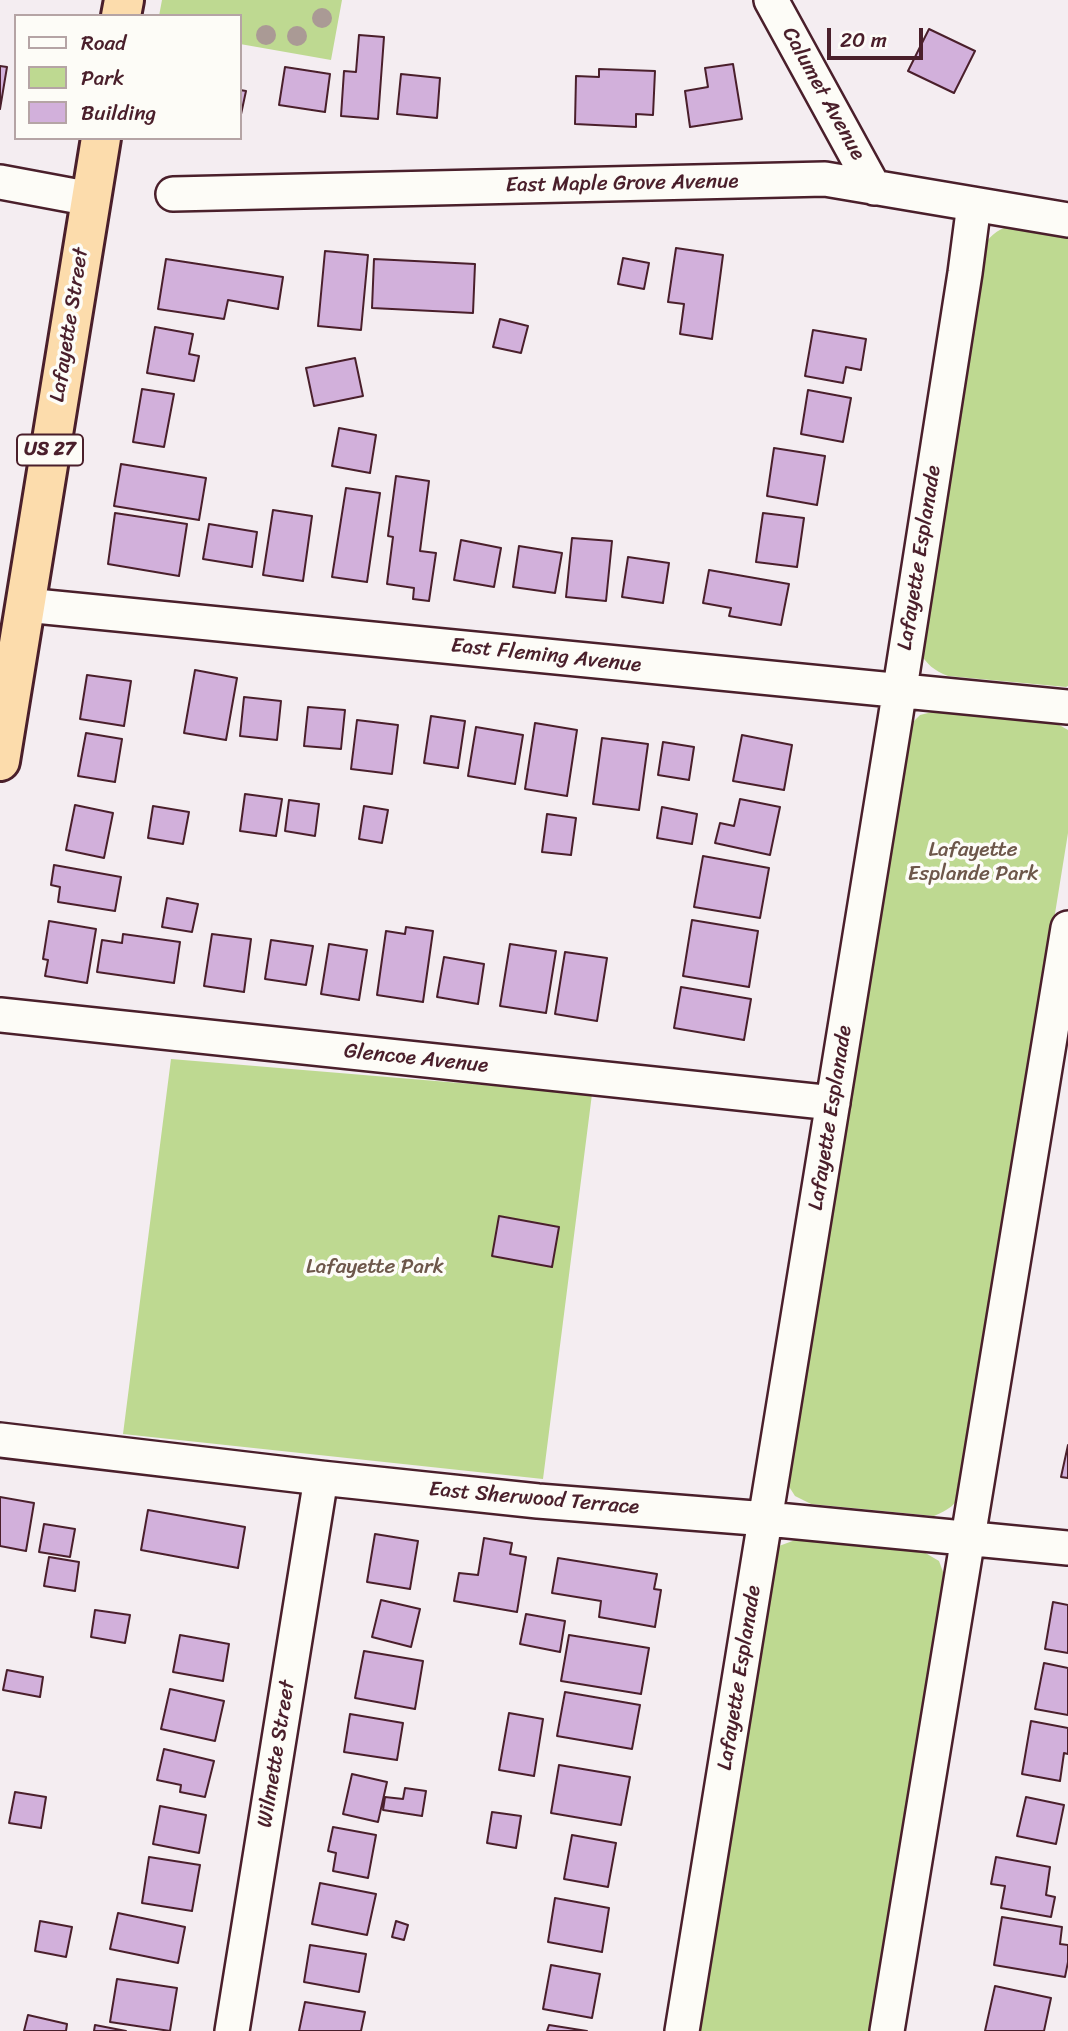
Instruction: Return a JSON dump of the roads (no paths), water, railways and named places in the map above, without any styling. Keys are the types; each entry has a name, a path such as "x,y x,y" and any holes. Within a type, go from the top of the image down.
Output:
{"highway":[{"name":"Lafayette Street","path":"0,761 101,140"}],"street":[{"name":"Calumet Avenue","path":"771,0 874,187"},
{"name":"East Maple Grove Avenue","path":"173,194 825,179 1068,220"},
{"path":"0,182 90,199"},
{"name":"Lafayette Esplanade","path":"682,2031 900,690 974,204"},
{"name":"East Fleming Avenue","path":"25,605 1068,707"},
{"path":"887,2031 1068,928"},
{"name":"Glencoe Avenue","path":"0,1015 833,1103"},
{"name":"East Sherwood Terrace","path":"0,1440 538,1501 766,1519 1068,1548"},
{"name":"Wilmette Street","path":"232,2031 321,1478"}],"park label":[{"name":"Lafayette Esplande Park","path":"973,863"},
{"name":"Lafayette Park","path":"375,1268"}]}
